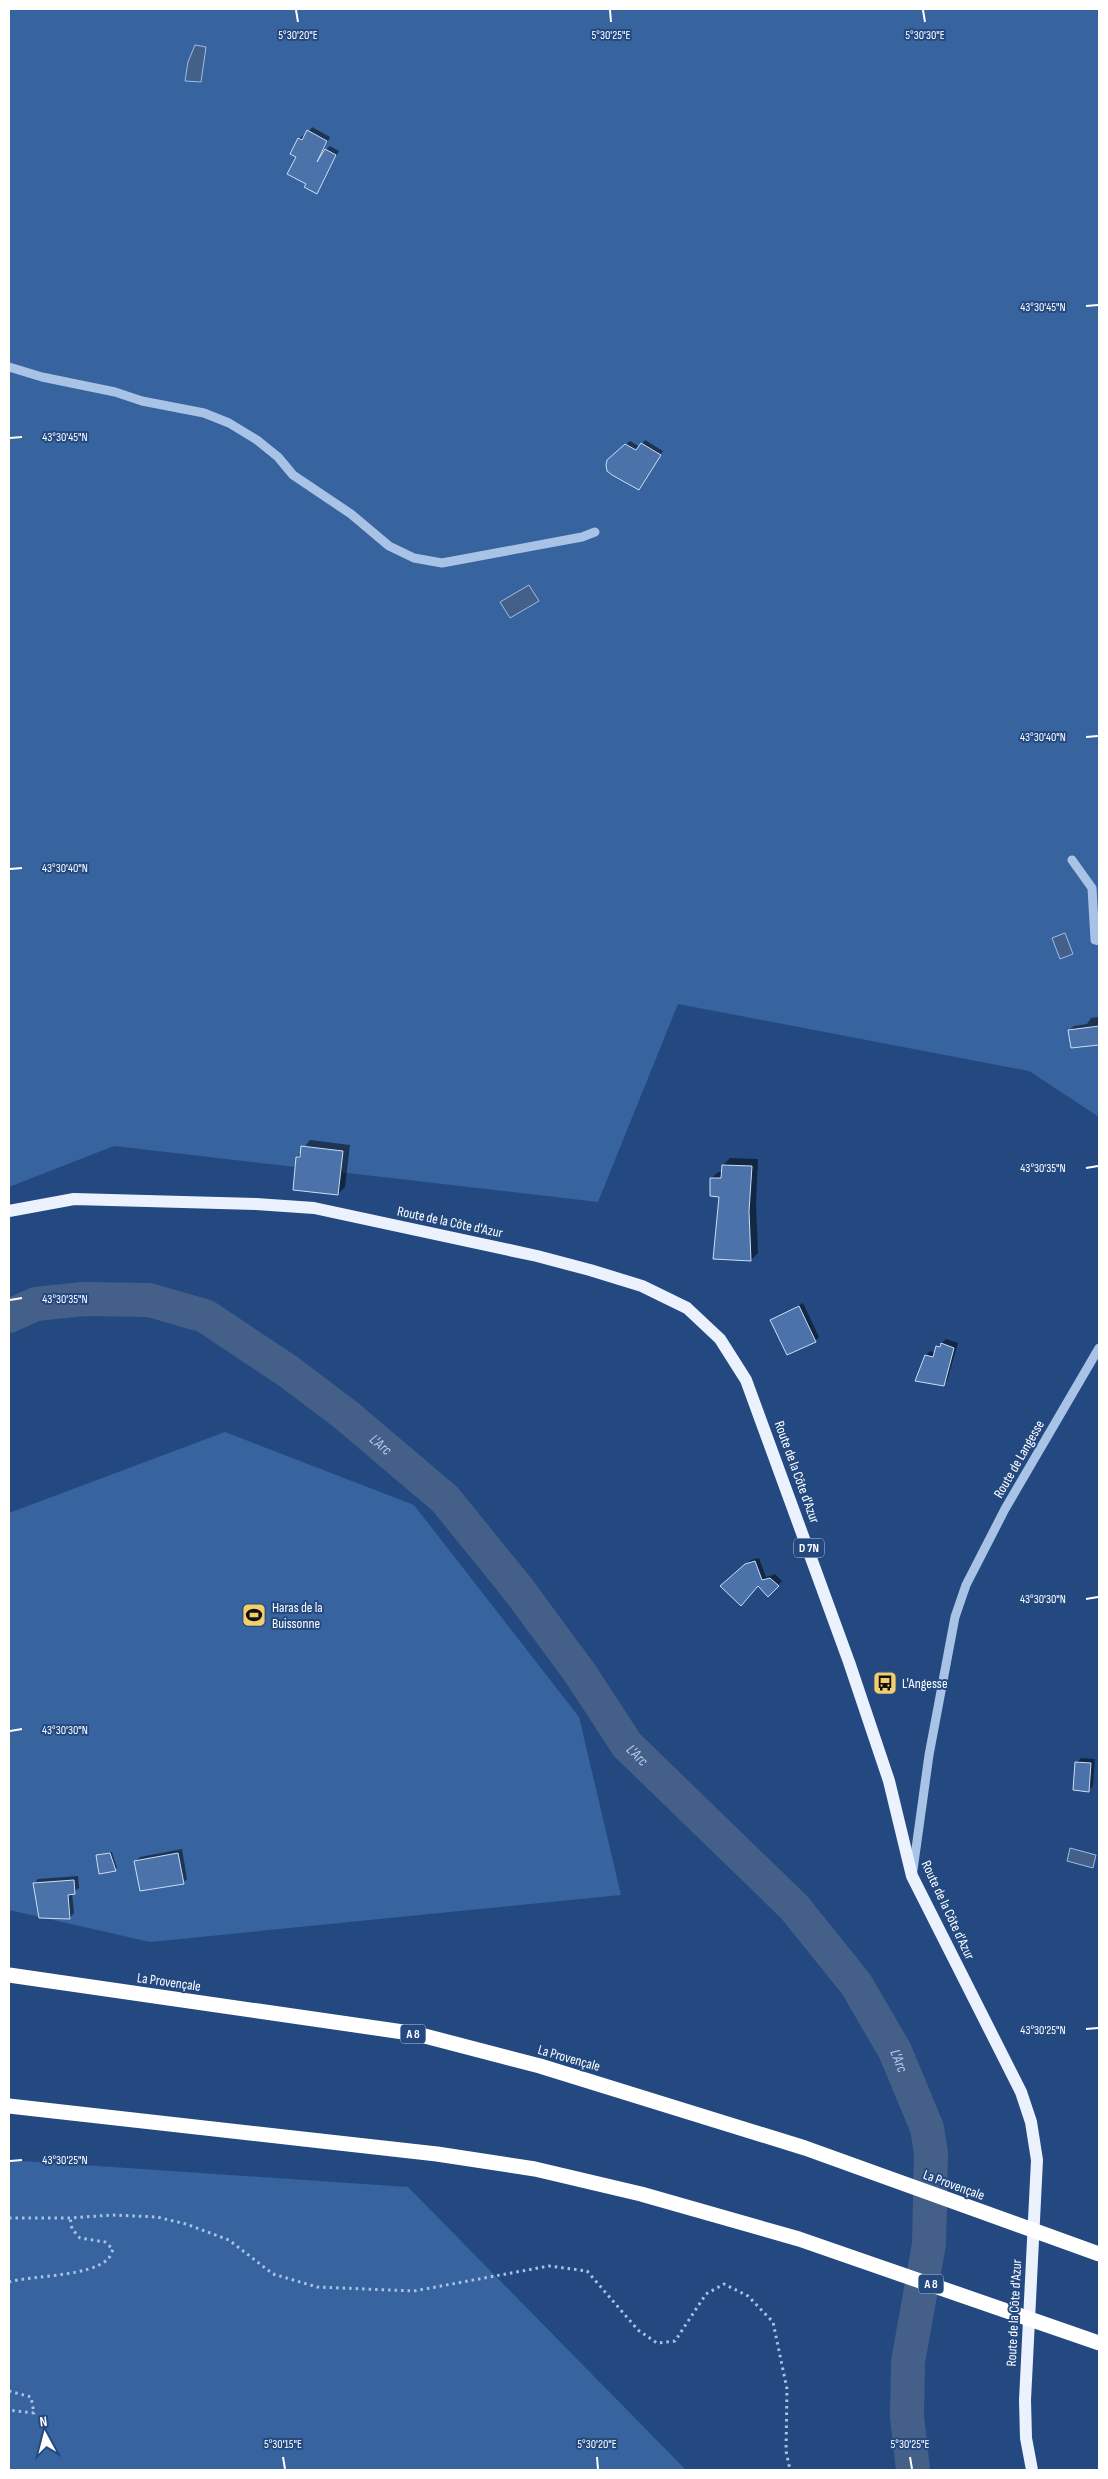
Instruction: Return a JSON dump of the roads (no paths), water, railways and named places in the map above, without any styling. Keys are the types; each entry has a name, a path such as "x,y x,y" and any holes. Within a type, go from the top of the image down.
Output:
{"highway":[{"name":"La Provençale","path":"9,1975 417,2034 540,2066 805,2148 1099,2254"},
{"name":"A 8","path":"9,2106 438,2154 535,2169 641,2194 799,2239 1099,2342"}],"main road":[{"name":"Route de la Côte d'Azur","path":"9,1211 74,1199 256,1204 314,1208 537,1256 642,1286 687,1308 720,1339 746,1380 852,1671 889,1781 912,1876 999,2046 1021,2092 1031,2122 1037,2160 1024,2400 1026,2438 1032,2470"}],"street":[{"path":"9,367 42,377 204,413 229,423 257,440 278,457 293,475 313,486 351,514 389,546 414,558 442,563 582,537 595,532"},
{"path":"1072,860 1092,888 1095,940 1099,941"},
{"name":"Route de Langesse","path":"912,1876 929,1755 956,1617 966,1585 1006,1509 1099,1348"}],"waterway":[{"name":"L'Arc","path":"9,1316 36,1304 84,1299 149,1300 205,1316 289,1372 346,1415 445,1499 518,1589 580,1673 627,1745 794,1907 856,1984 895,2051 927,2128 931,2153 929,2244 908,2362 907,2417 913,2470"}],"place":[{"name":"Haras de la Buissonne","path":"254,1615"},
{"name":"L'Angesse","path":"885,1683"}]}
